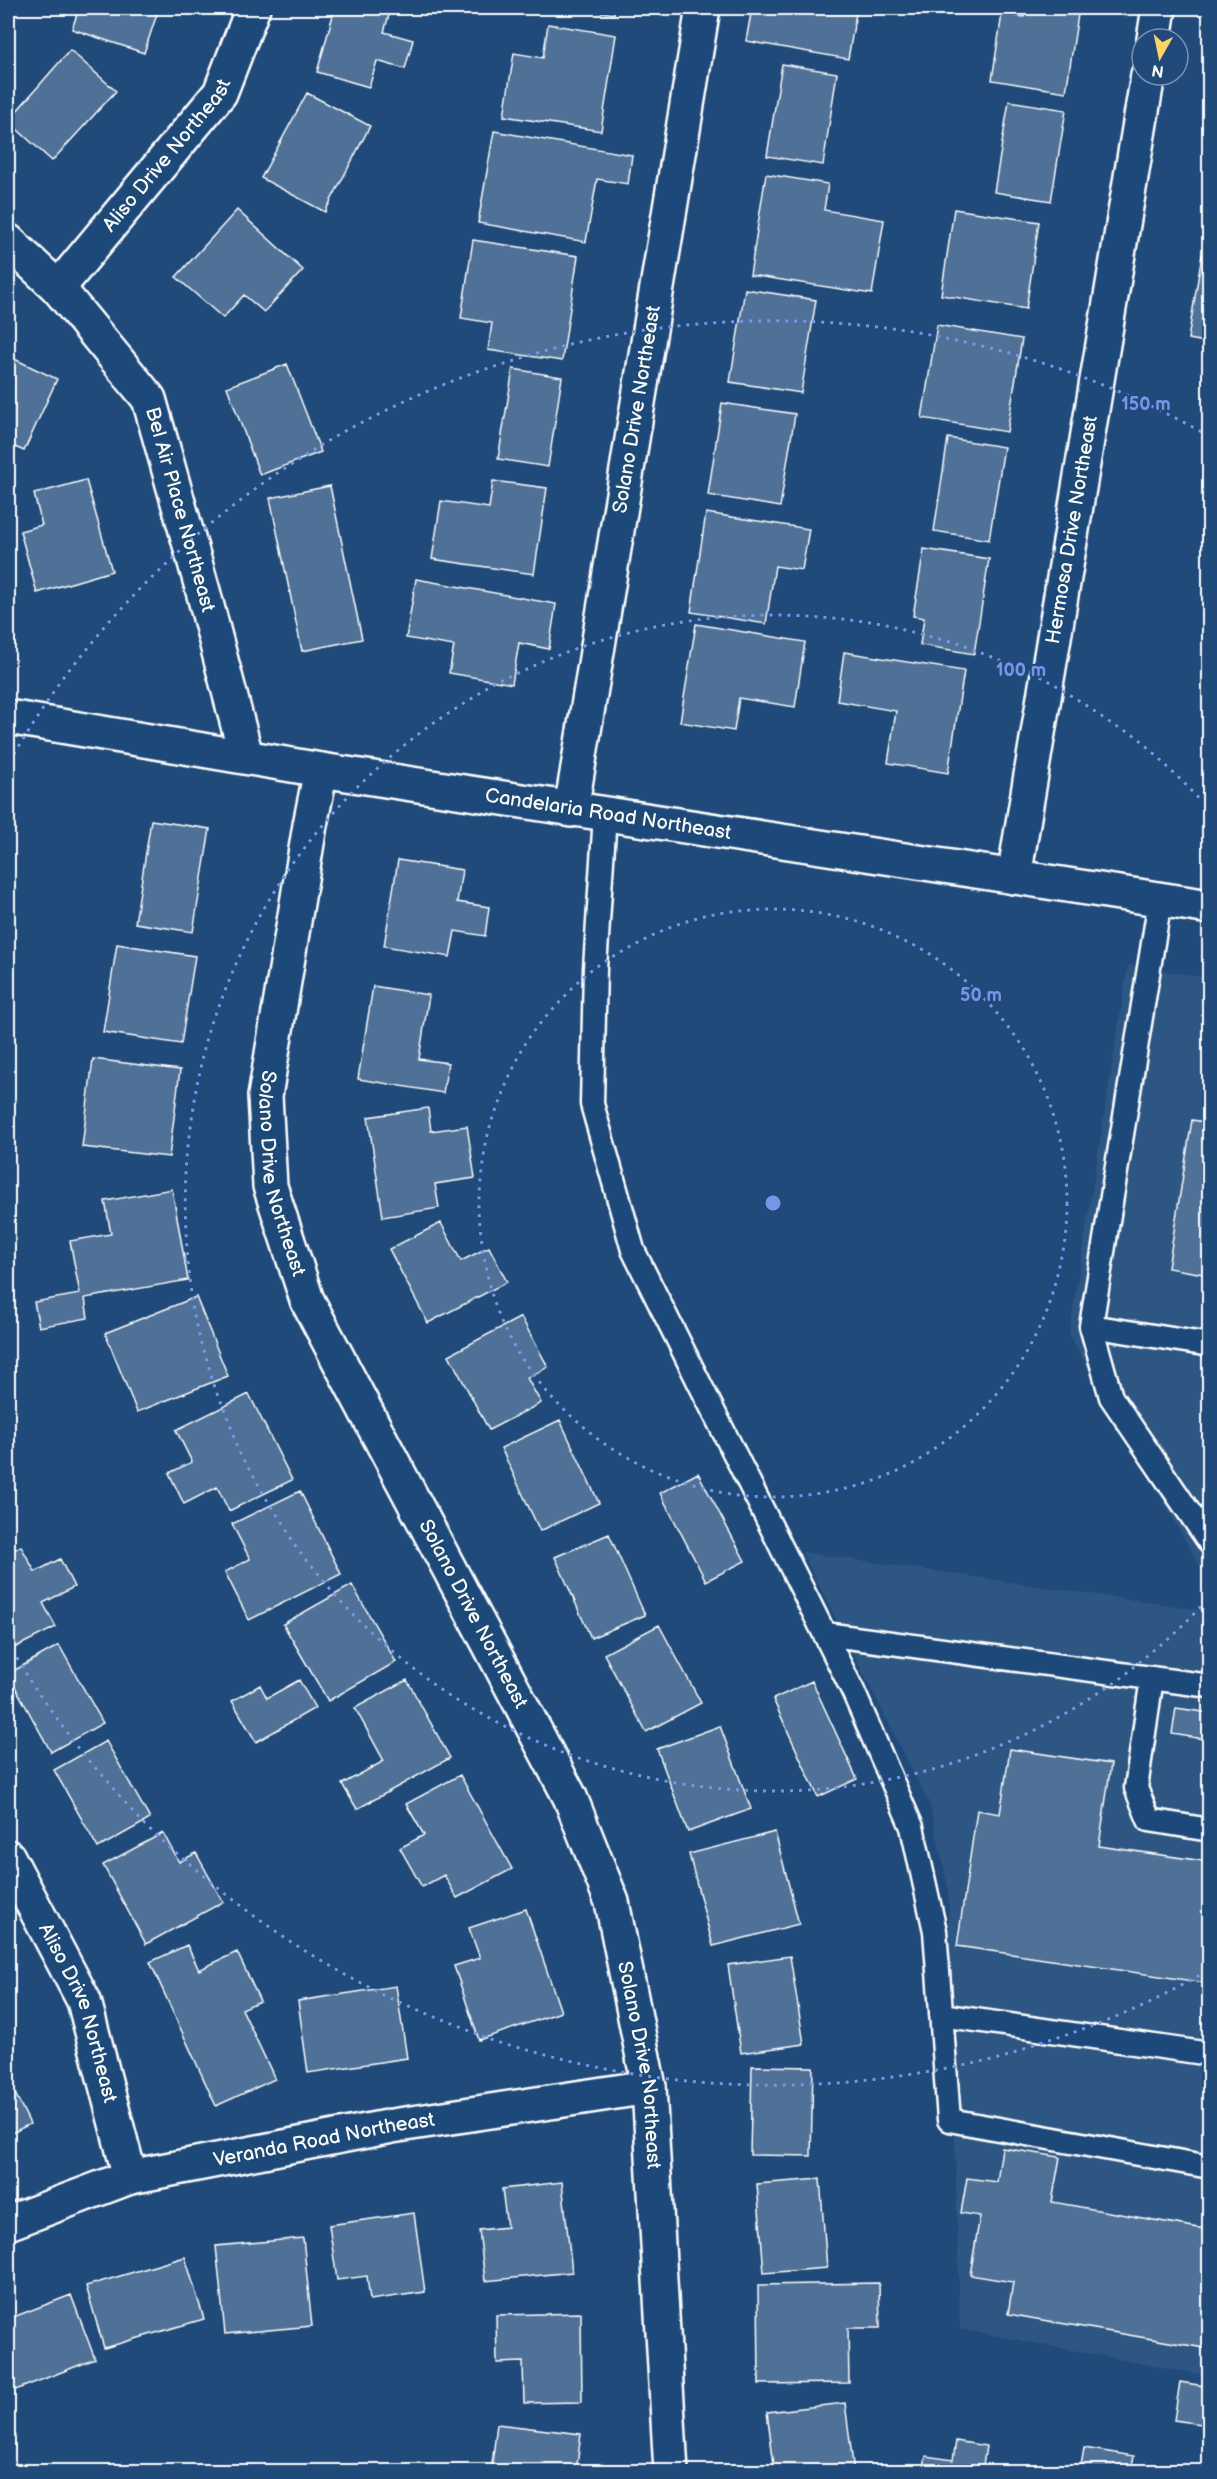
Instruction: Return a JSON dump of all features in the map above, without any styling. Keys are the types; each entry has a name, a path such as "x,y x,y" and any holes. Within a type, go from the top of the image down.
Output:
{"street":[{"name":"Aliso Drive Northeast","path":"58,288 220,93 253,8"},
{"name":"Solano Drive Northeast","path":"571,810 703,8"},
{"path":"1156,27 1159,8"},
{"name":"Hermosa Drive Northeast","path":"1014,878 1146,87"},
{"name":"Bel Air Place Northeast","path":"8,241 58,288 149,399 246,756"},
{"name":"Candelaria Road Northeast","path":"8,717 571,810 1209,908"},
{"name":"Solano Drive Northeast","path":"321,770 265,1096 270,1186 306,1300 570,1797 612,1902 649,2087 671,2472"},
{"name":"Aliso Drive Northeast","path":"8,1857 84,2001 130,2177"},
{"name":"Veranda Road Northeast","path":"8,2223 130,2177 392,2126 649,2087"}],"lane":[{"path":"605,815 595,968 592,1104 633,1250 853,1691 912,1827 935,1931 949,2120 1209,2167"},
{"path":"1160,900 1091,1326 1111,1397 1209,1544"},
{"path":"1091,1326 1209,1345"},
{"path":"825,1634 1209,1686"},
{"path":"1152,1678 1136,1788 1149,1820 1209,1830"},
{"path":"941,2015 1209,2054"}],"shaded area":[{"path":"1128,965 1209,978 1209,1583 1069,1335"},
{"path":"802,1552 1209,1611 1209,2376 960,2329 948,1887 930,1805"}],"building":[{"path":"79,8 159,8 144,53 72,29"},
{"path":"335,8 391,8 384,32 413,40 405,69 377,61 369,87 317,72"},
{"path":"571,8 615,8 614,14"},
{"path":"752,8 857,8 848,59 746,41"},
{"path":"1025,8 1079,8 1066,92 992,80 1002,14 1024,17"},
{"path":"548,24 616,35 601,131 504,116 514,53 543,58"},
{"path":"70,50 116,91 52,161 8,121"},
{"path":"782,64 837,73 823,165 767,156"},
{"path":"307,93 370,126 325,212 261,178"},
{"path":"1009,101 1066,110 1051,201 994,192"},
{"path":"494,131 632,155 628,184 597,179 586,242 478,223"},
{"path":"766,174 828,184 824,210 884,220 872,294 750,275"},
{"path":"1210,204 1210,228 1206,227"},
{"path":"954,209 1039,222 1026,309 941,295"},
{"path":"237,210 303,270 264,312 244,295 223,318 176,277"},
{"path":"473,240 578,256 562,361 488,350 492,323 461,318"},
{"path":"1203,249 1210,250 1210,343 1188,339"},
{"path":"745,289 816,300 801,393 730,382"},
{"path":"937,325 1022,339 1007,432 922,418"},
{"path":"8,356 57,379 24,451 8,444"},
{"path":"287,364 321,452 260,475 227,387"},
{"path":"513,369 562,377 548,467 498,459"},
{"path":"722,403 795,414 780,507 708,495"},
{"path":"948,438 1004,447 989,540 934,531"},
{"path":"86,480 112,571 37,593 20,531 42,525 34,494"},
{"path":"493,481 547,488 534,574 432,559 441,501 489,508"},
{"path":"330,486 362,639 302,651 270,498"},
{"path":"706,513 809,529 802,570 775,566 766,624 691,612"},
{"path":"924,549 989,559 974,654 920,645 924,618 913,616"},
{"path":"416,579 556,604 549,649 519,643 512,684 449,673 454,646 406,638"},
{"path":"696,624 805,642 795,707 739,698 734,731 680,722"},
{"path":"844,652 964,671 948,773 888,763 896,711 837,701"},
{"path":"151,820 210,829 193,932 135,923"},
{"path":"398,860 462,870 457,902 489,907 485,936 455,931 450,957 384,946"},
{"path":"117,944 195,956 181,1044 103,1032"},
{"path":"373,986 429,995 419,1059 448,1063 443,1093 358,1079"},
{"path":"93,1059 180,1070 169,1157 82,1147"},
{"path":"428,1108 431,1131 467,1126 475,1178 435,1184 439,1208 383,1217 368,1117"},
{"path":"1192,1120 1210,1123 1210,1275 1168,1268"},
{"path":"172,1189 188,1280 85,1298 88,1318 39,1327 34,1302 80,1294 70,1241 111,1234 105,1201"},
{"path":"441,1223 461,1261 489,1247 507,1282 428,1323 389,1249"},
{"path":"196,1297 228,1376 137,1412 105,1333"},
{"path":"521,1317 548,1367 527,1378 541,1403 489,1430 449,1355"},
{"path":"249,1394 292,1480 229,1511 217,1487 184,1504 169,1473 192,1462 176,1430"},
{"path":"560,1420 599,1503 540,1531 501,1448"},
{"path":"698,1473 745,1561 706,1581 660,1493"},
{"path":"300,1491 341,1574 249,1620 225,1572 250,1559 232,1524"},
{"path":"609,1534 645,1615 591,1638 555,1557"},
{"path":"21,1546 35,1572 60,1559 74,1587 43,1603 56,1627 8,1651 8,1553"},
{"path":"352,1585 396,1662 328,1701 283,1624"},
{"path":"659,1625 701,1703 646,1732 604,1654"},
{"path":"59,1645 103,1723 51,1752 8,1674"},
{"path":"299,1680 315,1708 256,1742 232,1701 260,1685 267,1698"},
{"path":"407,1680 450,1758 357,1809 342,1784 384,1761 355,1708"},
{"path":"812,1681 857,1779 818,1797 773,1699"},
{"path":"1176,1708 1210,1713 1210,1740 1172,1734"},
{"path":"720,1726 751,1809 688,1832 657,1749"},
{"path":"106,1741 150,1819 98,1848 54,1770"},
{"path":"1010,1749 1111,1764 1099,1846 1210,1862 1210,1959 1206,1983 957,1946 977,1810 1000,1814"},
{"path":"460,1775 512,1869 457,1898 444,1875 422,1887 400,1848 424,1835 406,1804"},
{"path":"775,1832 799,1924 713,1946 689,1854"},
{"path":"163,1833 179,1862 196,1853 223,1902 146,1944 103,1865"},
{"path":"526,1909 561,2012 479,2040 454,1966 480,1958 469,1928"},
{"path":"187,1945 199,1970 237,1952 260,2001 242,2009 275,2079 216,2106 150,1962"},
{"path":"790,1956 804,2044 741,2053 728,1965"},
{"path":"396,1986 407,2058 308,2073 298,2001"},
{"path":"752,2066 813,2067 811,2156 750,2155"},
{"path":"8,2079 30,2124 8,2135"},
{"path":"1002,2148 1060,2157 1052,2202 1210,2230 1210,2349 1008,2314 1013,2282 970,2275 980,2216 961,2213 967,2178 997,2182"},
{"path":"820,2179 827,2268 764,2273 757,2184"},
{"path":"562,2182 572,2272 485,2281 479,2230 507,2227 502,2189"},
{"path":"414,2213 425,2292 370,2300 367,2276 337,2280 329,2225"},
{"path":"303,2238 312,2326 225,2334 216,2246"},
{"path":"185,2257 204,2319 104,2348 86,2286"},
{"path":"879,2283 880,2328 848,2328 849,2383 759,2384 758,2285"},
{"path":"71,2295 95,2359 8,2393 8,2319"},
{"path":"581,2313 582,2402 524,2403 523,2362 497,2363 496,2315"},
{"path":"1180,2382 1210,2387 1208,2425 1174,2420"},
{"path":"845,2403 854,2472 775,2472 767,2412"},
{"path":"497,2424 581,2434 576,2472 491,2472"},
{"path":"956,2441 986,2446 983,2466 1015,2472 923,2472 926,2456 953,2460"},
{"path":"1084,2448 1134,2456 1131,2472 1080,2472"}]}
